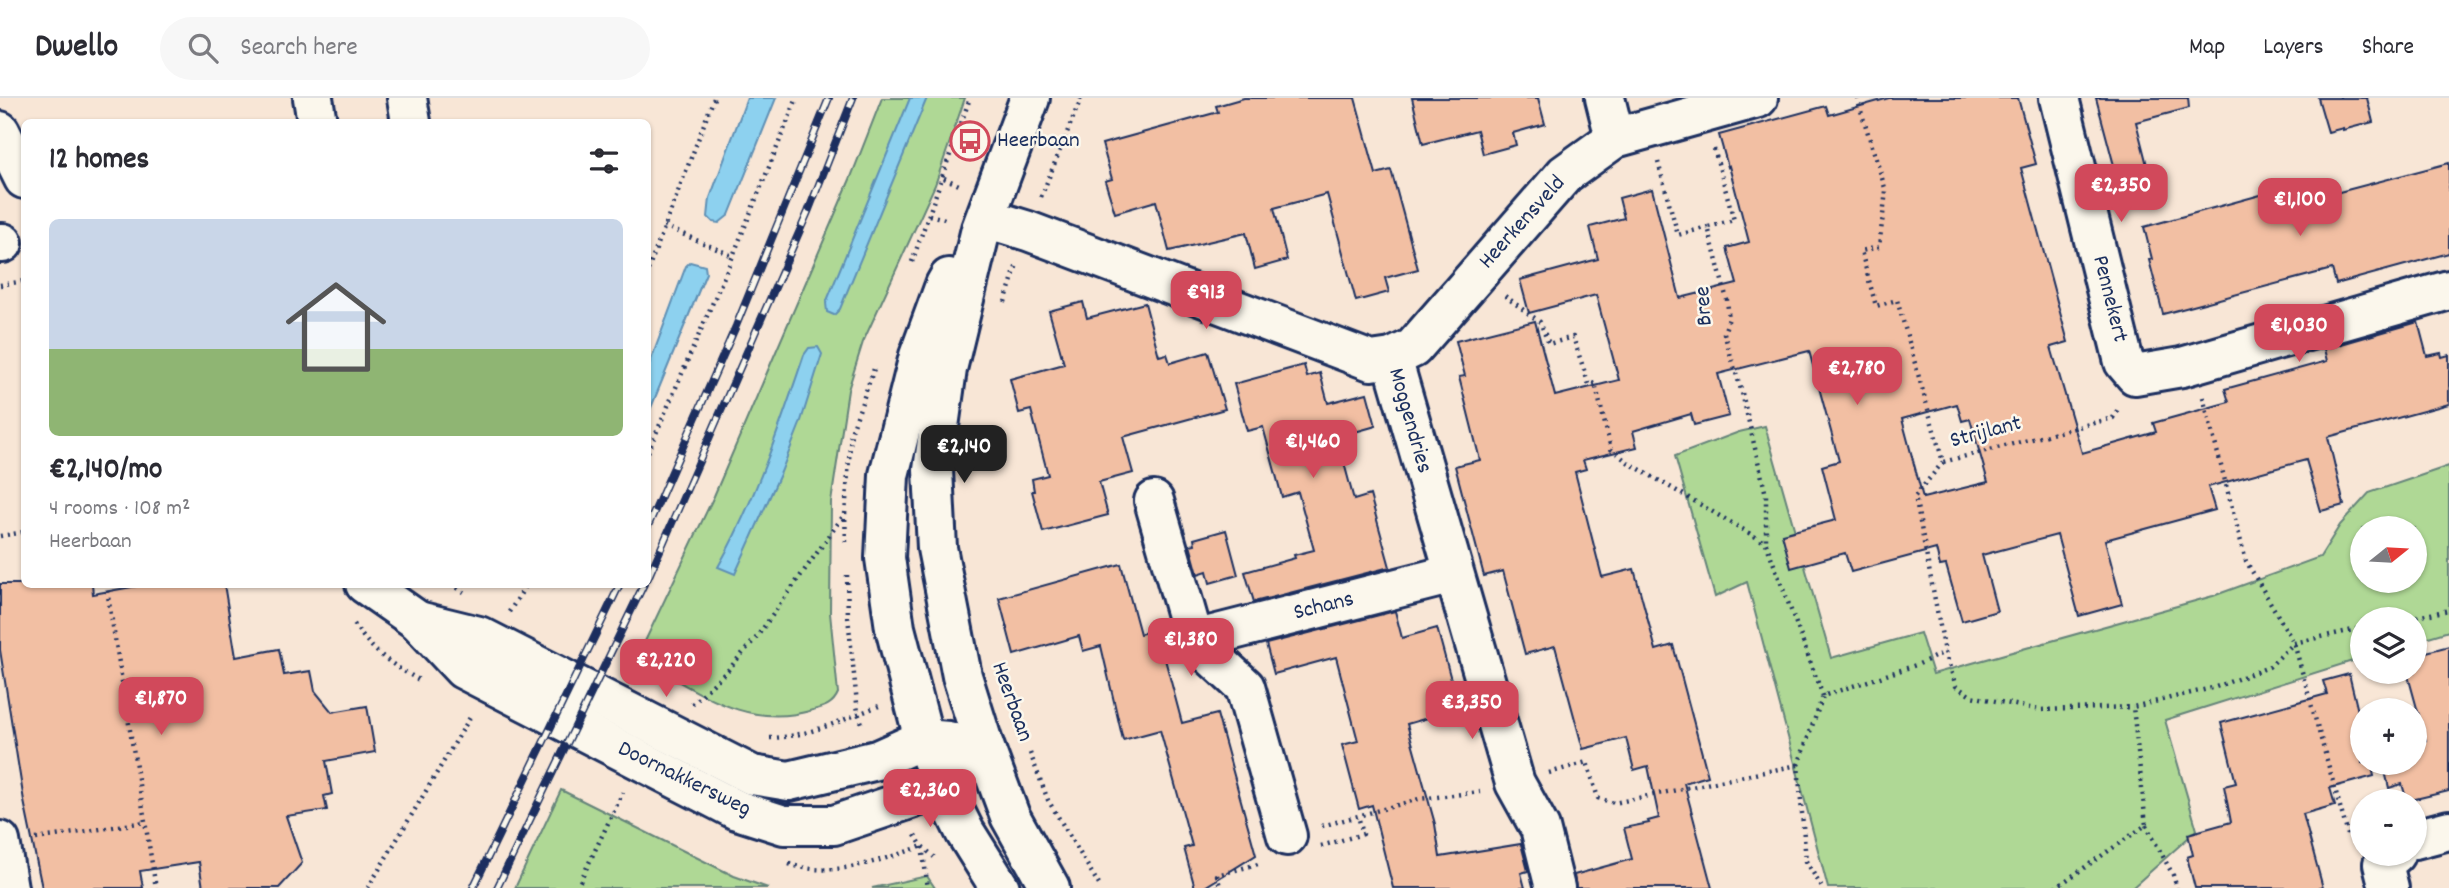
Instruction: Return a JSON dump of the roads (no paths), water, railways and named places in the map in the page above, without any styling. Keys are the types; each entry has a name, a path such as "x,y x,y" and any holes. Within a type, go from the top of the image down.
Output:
{"street":[{"path":"313,98 316,119"},
{"path":"407,98 410,119"},
{"name":"Heerbaan","path":"1030,98 984,223 947,369 933,470 937,548 962,676 1010,816 1050,888"},
{"path":"1605,98 1615,138"},
{"name":"Heerkensveld","path":"1392,358 1413,348 1565,174 1615,138 1758,98"},
{"name":"Pennekert","path":"2059,98 2124,362 2134,375 2194,363 2449,290"},
{"path":"0,131 21,173"},
{"name":"Heerbaan","path":"984,223 944,285 919,356 889,475 885,558 895,628 910,694 924,739 943,788 965,832 1000,888"},
{"name":"Moggendries","path":"984,223 1028,231 1370,361 1392,358 1515,783 1540,828 1555,888"},
{"path":"1154,501 1194,640 1245,687 1287,836"},
{"name":"Schans","path":"1194,640 1453,574"},
{"name":"Doornakkersweg","path":"371,588 418,621 463,669 737,810 784,825 834,825 943,788 983,743"},
{"name":"Doornakkersweg","path":"418,621 480,636 752,775 789,781 877,760 924,739 983,743"},
{"path":"2427,836 2449,830"},
{"path":"0,843 8,888"},
{"path":"2384,866 2389,888"}],"water":[{"path":"747,98 776,98 729,215 719,223 713,222 708,217 710,198"},
{"path":"910,98 927,98 840,309 834,315 827,312 826,303"},
{"path":"690,262 705,266 706,273 651,408 651,360 686,266"},
{"path":"818,347 822,354 800,424 735,574 718,567 755,490 804,355 809,348"}],"railway":[{"path":"651,519 736,326 829,98"},
{"path":"651,571 808,212 853,98"},
{"path":"473,888 618,588"},
{"path":"497,888 642,588"}],"place":[{"name":"Heerbaan","path":"970,141"}]}
